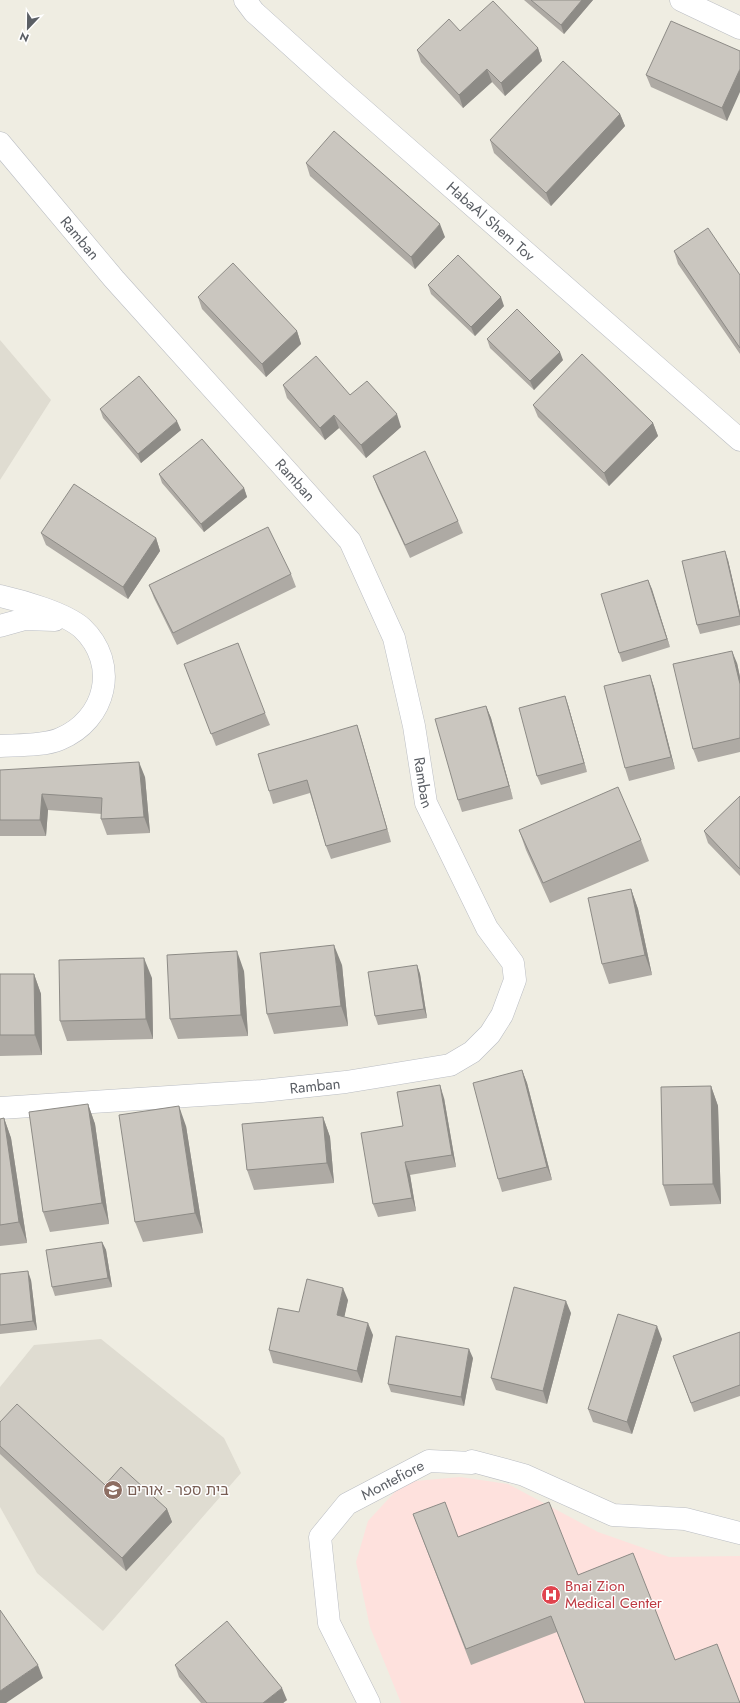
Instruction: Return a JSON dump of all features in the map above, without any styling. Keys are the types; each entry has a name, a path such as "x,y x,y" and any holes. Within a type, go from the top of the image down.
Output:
{"street":[{"name":"HabaAl Shem Tov","path":"245,0 254,12 308,61 740,440"},
{"path":"681,0 740,28"},
{"name":"Ramban","path":"0,143 114,279 350,541 394,638 414,726 426,803 487,928 513,963 515,980 502,1015 490,1034 472,1052 450,1065 346,1082 262,1091 0,1108"},
{"path":"0,596 49,611 81,627 94,642 102,660 104,680 100,700 91,718 76,731 59,740 39,744 0,746"},
{"path":"0,626 16,621 35,618 55,620 81,627"},
{"name":"Montefiore","path":"369,1703 329,1623 320,1537 347,1504 429,1461 472,1463 472,1461 524,1475 613,1515 684,1519 740,1533"}],"shaded area":[{"path":"0,340 51,400 0,480"},
{"name":"בית ספר - אורים","path":"101,1339 224,1438 241,1473 103,1631 37,1573 0,1507 0,1387 34,1345"},
{"name":"Bnai Zion Medical Center","path":"460,1477 508,1484 598,1532 669,1557 740,1556 740,1703 401,1703 370,1627 356,1562 368,1521 404,1482"}],"building":[{"path":"531,0 582,0 561,25"},
{"path":"493,1 538,48 501,83 487,69 459,95 417,50 449,19 460,31"},
{"path":"671,21 740,51 740,69 722,108 646,75"},
{"path":"563,61 620,114 546,193 490,140"},
{"path":"334,131 440,224 411,257 306,163"},
{"path":"708,228 740,275 740,348 674,251"},
{"path":"458,255 501,297 471,327 428,285"},
{"path":"233,263 297,331 262,364 198,297"},
{"path":"517,309 560,352 530,381 487,339"},
{"path":"582,354 653,423 604,473 533,405"},
{"path":"316,356 350,395 367,381 397,414 361,445 334,415 320,428 283,385"},
{"path":"139,376 177,421 138,454 100,409"},
{"path":"202,439 244,488 201,524 159,474"},
{"path":"425,451 458,521 405,545 373,476"},
{"path":"74,484 156,538 123,587 41,533"},
{"path":"268,527 291,574 173,633 149,585"},
{"path":"725,551 740,616 697,625 682,561"},
{"path":"648,580 667,639 619,653 601,594"},
{"path":"238,643 265,713 211,734 184,664"},
{"path":"732,651 740,684 740,738 693,749 673,664"},
{"path":"650,675 671,757 625,768 604,686"},
{"path":"565,696 584,763 537,776 519,708"},
{"path":"486,706 509,786 458,800 435,719"},
{"path":"357,725 387,829 326,846 307,780 269,791 258,754"},
{"path":"139,762 144,817 101,819 102,798 42,794 40,820 0,820 0,770"},
{"path":"618,787 641,840 543,883 519,830"},
{"path":"740,796 740,869 704,831"},
{"path":"631,889 645,955 602,964 588,898"},
{"path":"334,945 341,1006 267,1014 260,953"},
{"path":"237,951 241,1015 170,1019 167,955"},
{"path":"144,958 146,1019 60,1021 59,960"},
{"path":"417,965 424,1009 375,1016 368,972"},
{"path":"0,974 34,974 35,1035 0,1035"},
{"path":"522,1070 547,1167 498,1179 473,1083"},
{"path":"440,1085 452,1155 405,1162 412,1198 373,1204 361,1133 403,1126 397,1092"},
{"path":"711,1086 713,1184 663,1185 661,1087"},
{"path":"88,1104 102,1203 43,1212 29,1112"},
{"path":"179,1106 195,1213 135,1222 119,1115"},
{"path":"323,1117 327,1163 247,1170 242,1124"},
{"path":"4,1118 19,1222 0,1225 0,1119"},
{"path":"102,1242 108,1278 52,1287 46,1250"},
{"path":"28,1271 33,1321 0,1325 0,1274"},
{"path":"307,1279 343,1288 337,1315 368,1323 357,1371 269,1350 278,1308 299,1312"},
{"path":"514,1287 566,1301 543,1391 491,1378"},
{"path":"618,1314 657,1326 627,1422 588,1409"},
{"path":"740,1332 740,1385 691,1403 673,1356"},
{"path":"396,1336 469,1349 461,1397 388,1384"},
{"path":"17,1404 105,1485 121,1467 167,1509 122,1558 0,1446 0,1422"},
{"path":"445,1502 458,1537 549,1502 578,1575 633,1553 675,1660 717,1644 740,1703 585,1703 551,1616 466,1649 413,1514"},
{"path":"0,1610 38,1665 0,1691"},
{"path":"227,1621 282,1688 263,1703 207,1703 175,1665"}],"place":[{"name":"בית ספר - אורים","path":"113,1490"},
{"name":"Bnai Zion Medical Center","path":"551,1595"}]}
